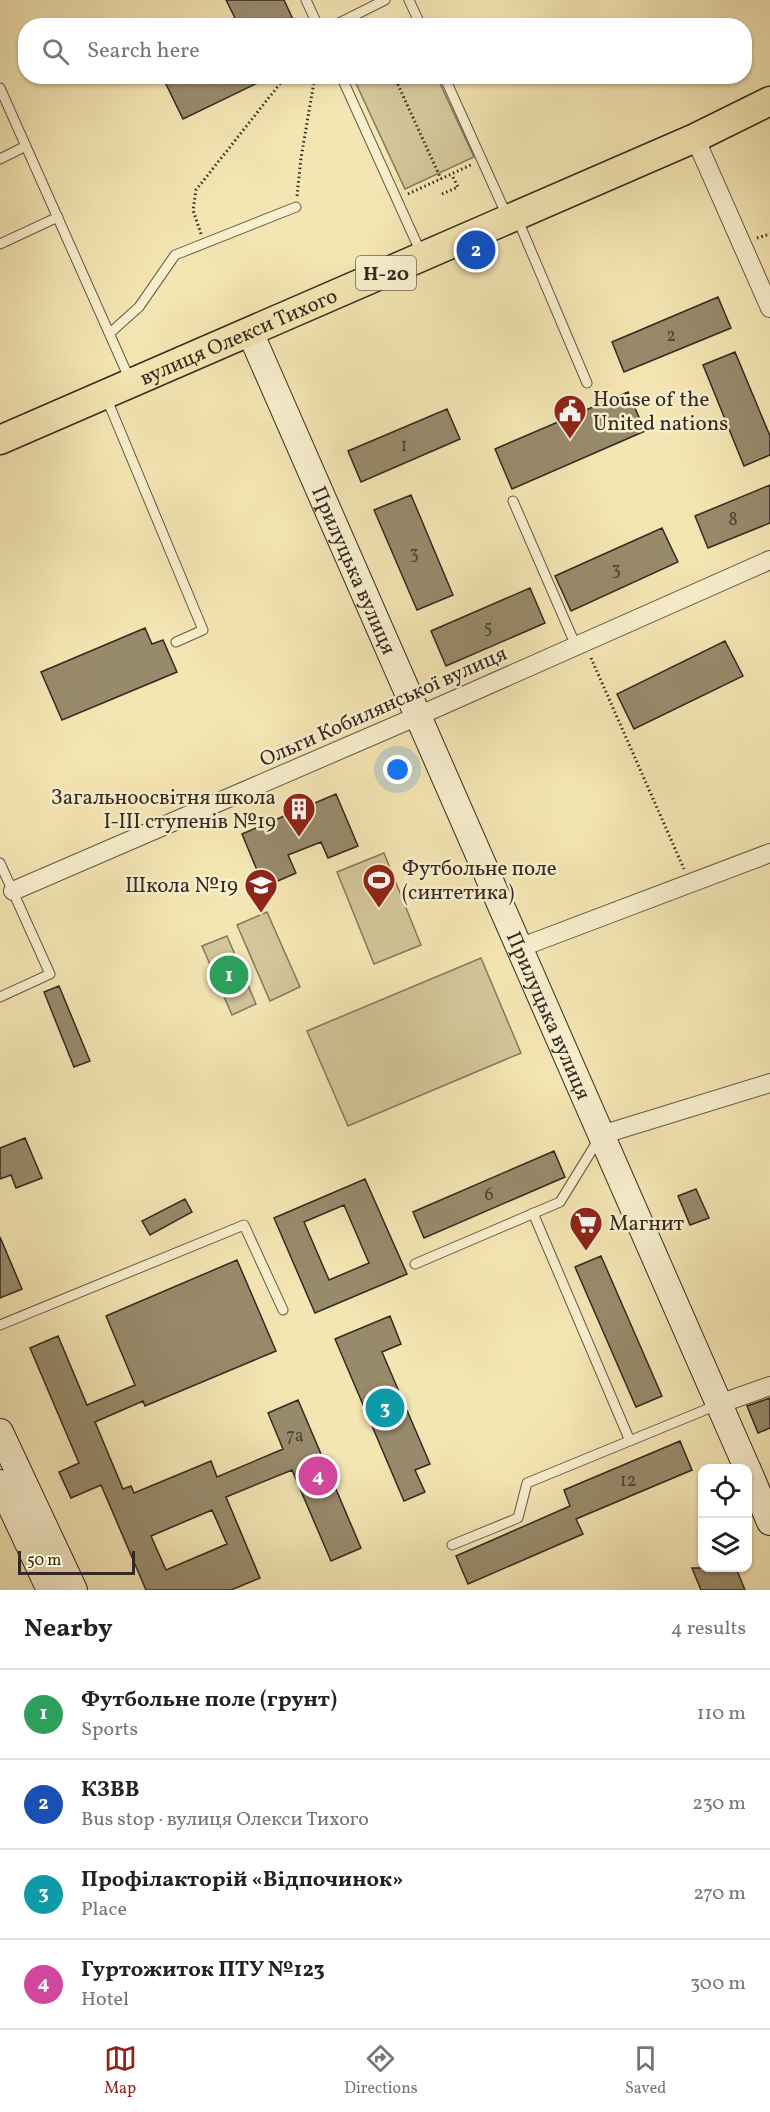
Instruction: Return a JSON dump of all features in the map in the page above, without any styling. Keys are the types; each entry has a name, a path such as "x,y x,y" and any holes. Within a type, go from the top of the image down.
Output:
{"main road":[{"name":"вулиця Олекси Тихого","path":"0,440 695,138 770,101"}],"street":[{"path":"695,138 770,308"},
{"name":"Прилуцька вулиця","path":"250,332 745,1464"},
{"name":"Ольги Кобилянської вулиця","path":"13,891 418,716 770,560"},
{"path":"519,948 770,853"},
{"path":"601,1135 770,1083"},
{"path":"719,1404 770,1386"},
{"path":"0,1432 7,1488 50,1590"},
{"name":"Прилуцька вулиця","path":"752,1481 770,1522"},
{"path":"7,1488 74,1590"}],"lane":[{"path":"306,0 314,18"},
{"path":"349,18 385,0"},
{"path":"409,0 417,18"},
{"path":"345,84 423,257"},
{"path":"448,84 587,383"},
{"path":"0,88 131,383"},
{"path":"0,159 26,146"},
{"path":"110,333 139,307 175,255 296,207"},
{"path":"0,244 58,217"},
{"path":"104,394 203,630 176,642"},
{"path":"513,501 580,644"},
{"path":"0,863 50,974 0,997"},
{"path":"415,1264 560,1202 601,1135"},
{"path":"533,1213 630,1441"},
{"path":"0,1325 244,1226 283,1310"},
{"path":"452,1545 518,1518 527,1483 719,1404"}],"path":[{"path":"204,243 193,210 195,190 280,84"},
{"path":"296,207 301,158 314,84"},
{"path":"398,84 441,179"},
{"path":"398,199 482,159"},
{"path":"442,194 458,187 452,174"},
{"path":"474,269 494,261"},
{"path":"580,644 684,869"}],"shaded area":[{"path":"356,84 440,84 474,157 405,189"},
{"name":"Футбольне поле (синтетика)","path":"384,853 421,945 374,964 337,872"},
{"path":"267,912 300,987 270,1001 237,925"},
{"path":"227,936 256,1004 232,1015 202,946"},
{"path":"481,958 521,1053 348,1126 307,1031"}],"building":[{"path":"226,0 284,0 292,18 235,18"},
{"path":"166,84 255,84 183,119"},
{"path":"718,297 731,328 624,372 612,342"},
{"path":"735,352 770,436 770,455 744,466 703,365"},
{"name":"House of the United nations","path":"628,392 645,431 512,489 495,449"},
{"path":"447,409 460,439 361,482 348,451"},
{"path":"770,485 770,523 708,548 695,516"},
{"path":"411,495 453,595 417,610 374,510"},
{"path":"662,528 678,562 571,611 555,576"},
{"path":"530,588 545,623 446,666 431,631"},
{"path":"145,628 152,644 163,640 177,672 62,720 41,672"},
{"path":"725,641 743,676 634,729 617,694"},
{"name":"Загальноосвітня школа І-ІІІ ступенів №19","path":"336,794 358,846 328,858 321,842 288,855 296,873 264,887 242,834"},
{"path":"59,986 90,1061 74,1067 44,992"},
{"path":"25,1138 42,1178 16,1188 11,1175 0,1179 0,1148"},
{"path":"554,1151 565,1177 424,1238 413,1212"},
{"path":"365,1179 407,1274 315,1313 274,1218","holes":["344,1205 369,1263 329,1280 304,1222"]},
{"path":"696,1189 709,1218 690,1225 678,1196"},
{"path":"185,1199 192,1212 150,1235 142,1221"},
{"path":"0,1237 22,1289 0,1298"},
{"path":"601,1256 662,1396 636,1407 575,1267"},
{"path":"237,1260 276,1351 145,1406 143,1401 95,1422 123,1489 131,1486 134,1493 211,1461 217,1477 283,1449 268,1413 298,1400 361,1548 331,1561 292,1470 226,1497 260,1578 231,1590 146,1590 101,1485 71,1498 59,1472 79,1463 30,1348 58,1336 87,1405 135,1385 106,1316","holes":["212,1510 227,1544 166,1570 151,1536"]},
{"path":"390,1316 401,1344 382,1352 430,1464 415,1470 425,1492 404,1501 335,1339"},
{"path":"770,1398 770,1428 758,1433 747,1406"},
{"path":"680,1441 692,1470 576,1519 583,1534 468,1584 456,1556 570,1506 564,1490"},
{"path":"692,1568 698,1568 698,1572 738,1572 745,1590 701,1590"}],"place":[{"name":"КЗВВ","path":"476,250"},
{"name":"House of the United nations","path":"570,440"},
{"name":"Загальноосвітня школа І-ІІІ ступенів №19","path":"299,838"},
{"name":"Футбольне поле (синтетика)","path":"379,909"},
{"name":"Школа №19","path":"261,914"},
{"name":"Футбольне поле (грунт)","path":"229,975"},
{"name":"Магнит","path":"586,1252"},
{"name":"Профілакторій «Відпочинок»","path":"385,1408"},
{"name":"Гуртожиток ПТУ №123","path":"318,1476"}]}
